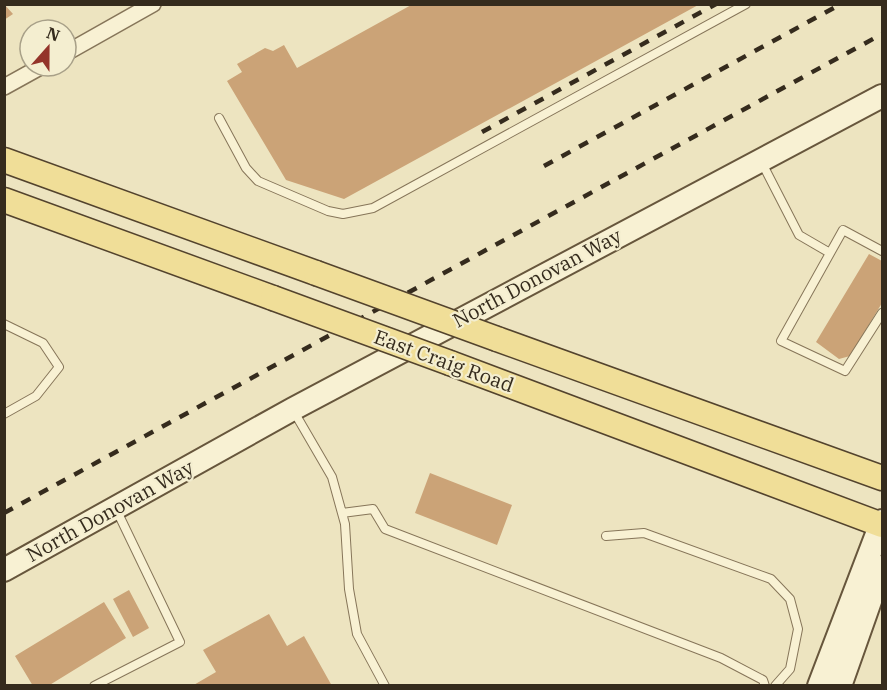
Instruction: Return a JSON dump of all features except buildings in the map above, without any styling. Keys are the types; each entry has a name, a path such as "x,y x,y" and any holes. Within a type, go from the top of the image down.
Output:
{"main road":[{"name":"East Craig Road","path":"4,160 882,478"},
{"name":"East Craig Road","path":"4,200 882,524"}],"street":[{"path":"78,46 153,4"},
{"path":"4,87 20,78"},
{"name":"North Donovan Way","path":"4,570 293,409 561,264 762,162 882,96"},
{"path":"819,686 882,524"},
{"path":"840,686 882,567"}],"lane":[{"path":"219,118 246,168 258,181 328,211 343,214 373,208 746,4"},
{"path":"762,162 799,235 830,253"},
{"path":"882,251 843,230 781,341 845,371 882,313"},
{"path":"4,324 43,343 59,367 36,396 4,414"},
{"path":"293,409 332,477 342,513 349,589 357,634 385,686"},
{"path":"94,686 180,642 116,509"},
{"path":"342,513 373,509 385,529 721,658 763,680 765,686"},
{"path":"606,536 644,533 771,579 790,599 798,629 790,669 775,686"}],"railway":[{"path":"482,132 716,4"},
{"path":"544,166 841,4"},
{"path":"4,513 882,34"}]}
